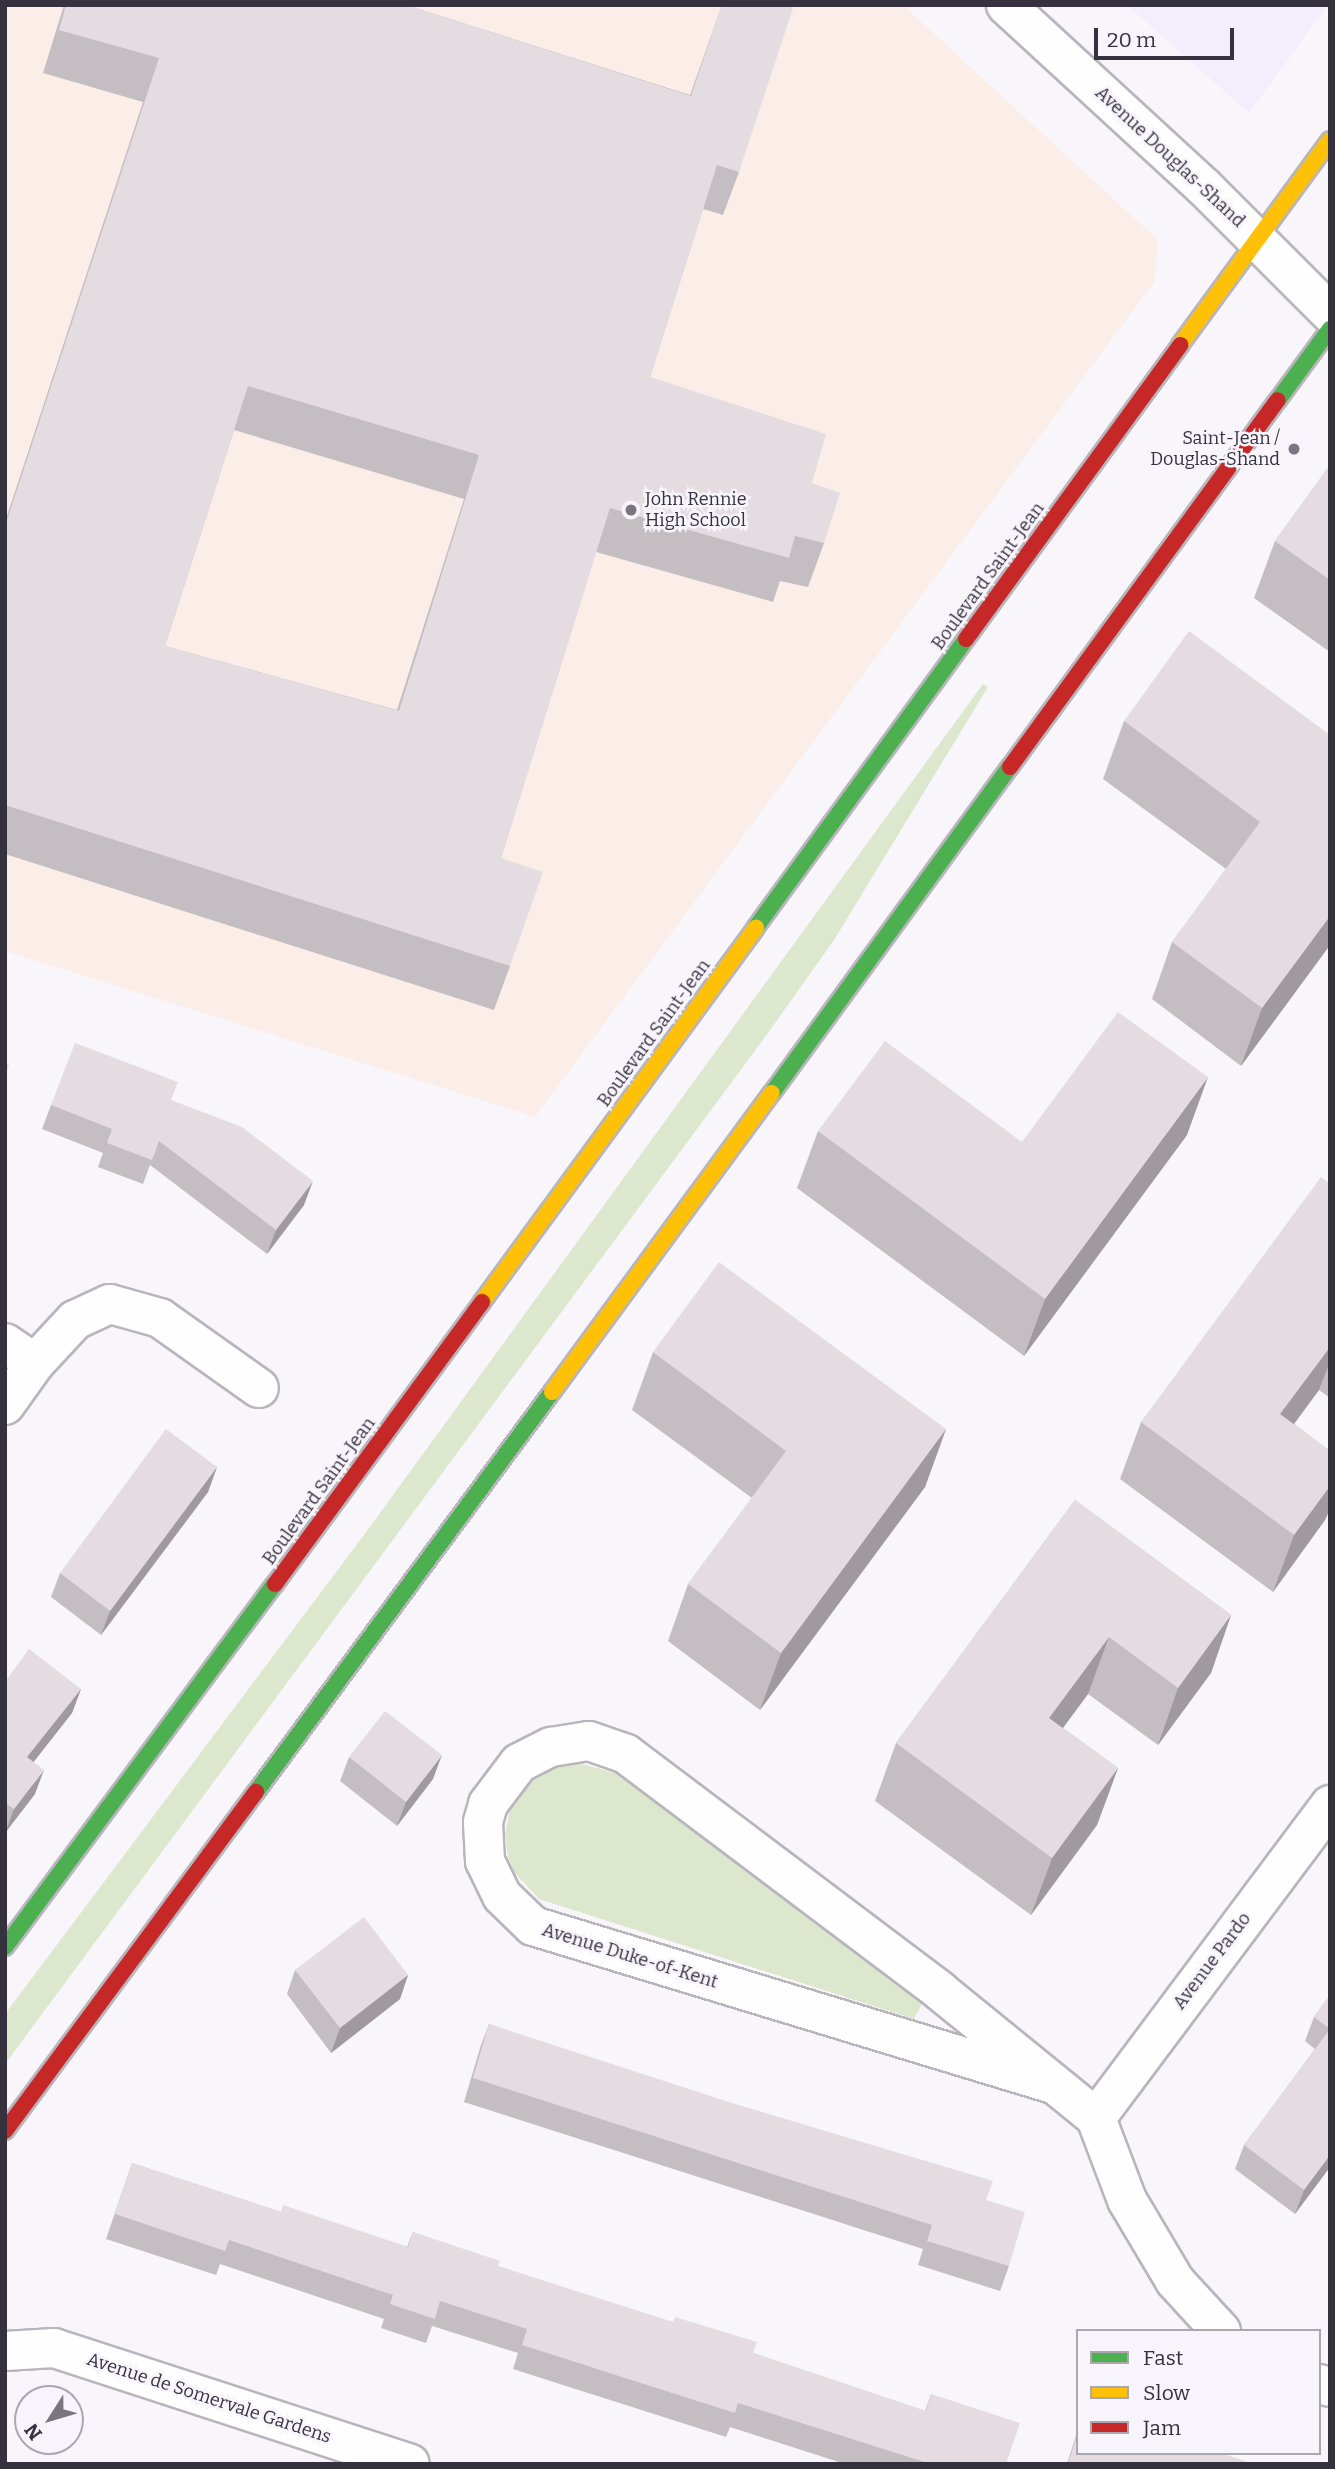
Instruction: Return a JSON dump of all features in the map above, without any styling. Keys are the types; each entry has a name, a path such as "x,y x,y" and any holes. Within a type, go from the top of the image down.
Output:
{"main road":[{"name":"Boulevard Saint-Jean","path":"5,1947 315,1531 1330,140"},
{"path":"5,2131 644,1268 1330,329"}],"street":[{"name":"Avenue Douglas-Shand","path":"1006,5 1256,239 1330,313"},
{"path":"5,1405 20,1353 75,1320 110,1304 160,1318 259,1388"},
{"name":"Avenue Duke-of-Kent","path":"1053,2084 533,1926 502,1896 485,1861 482,1841 488,1804 519,1763 551,1746 589,1741 626,1754 940,1991 1096,2118"},
{"name":"Avenue Pardo","path":"1096,2118 1330,1805"},
{"path":"1096,2118 1127,2200 1175,2281 1220,2329"},
{"name":"Avenue de Somervale Gardens","path":"5,2351 54,2348 410,2464"}],"shaded area":[{"path":"5,5 903,5 1158,240 1155,281 535,1117 5,951"},
{"path":"1127,5 1328,5 1249,113"}],"green space":[{"path":"983,684 988,687 834,940 5,2064 5,2014 364,1535"},
{"path":"578,1763 616,1773 923,2002 914,2019 539,1899 514,1872 508,1857 505,1835 509,1814 518,1794 535,1779 559,1765"}],"building":[{"name":"John Rennie High School","path":"66,5 406,5 691,96 722,5 794,5 739,172 717,165 650,377 826,434 812,483 840,493 824,543 795,536 789,558 610,508 501,858 543,872 510,966 5,805 5,526 159,58 59,30","holes":["248,386 479,455 399,711 165,646"]},
{"path":"1330,465 1330,580 1275,541"},
{"path":"1189,631 1330,735 1330,916 1262,1008 1172,942 1260,822 1124,721"},
{"path":"1118,1012 1208,1077 1045,1299 818,1131 885,1041 1022,1142"},
{"path":"75,1043 178,1082 171,1100 242,1127 313,1181 276,1230 159,1141 152,1160 107,1143 112,1129 51,1105"},
{"path":"1321,1177 1330,1184 1330,1347 1280,1414 1330,1451 1330,1486 1294,1535 1141,1422"},
{"path":"719,1262 946,1429 781,1653 688,1584 786,1451 653,1352"},
{"path":"166,1429 217,1467 110,1611 60,1573"},
{"path":"1075,1500 1231,1615 1178,1688 1109,1637 1049,1718 1118,1768 1052,1858 896,1743"},
{"path":"29,1649 81,1689 27,1757 44,1770 14,1809 5,1803 5,1682"},
{"path":"385,1711 442,1755 406,1802 349,1757"},
{"path":"364,1917 408,1975 340,2028 295,1970"},
{"path":"1330,1995 1330,2029 1314,2017"},
{"path":"489,2024 732,2103 993,2181 986,2200 1025,2212 1009,2266 927,2241 932,2225 473,2078"},
{"path":"1330,2029 1330,2155 1304,2190 1244,2145"},
{"path":"132,2163 281,2212 283,2205 408,2247 413,2232 500,2261 498,2266 673,2322 675,2317 757,2342 753,2353 926,2411 931,2394 1020,2423 1006,2464 931,2464 738,2403 735,2413 522,2345 527,2329 440,2301 435,2319 390,2304 393,2295 229,2240 225,2251 115,2214"},
{"path":"1076,2438 1076,2455 1227,2455 1254,2464 1068,2464"}],"traffic: fast":[{"path":"1278,400 1330,329"},
{"path":"756,927 966,639"},
{"path":"772,1093 1010,767"},
{"path":"256,1792 552,1392"},
{"path":"5,1947 275,1584"}],"traffic: slow":[{"path":"1180,345 1330,140"},
{"path":"482,1302 756,927"},
{"path":"552,1392 772,1093"}],"traffic: jam":[{"path":"966,639 1180,345"},
{"path":"1010,767 1278,400"},
{"path":"275,1584 482,1302"},
{"path":"5,2131 256,1792"}],"place":[{"name":"Saint-Jean / Douglas-Shand","path":"1294,449"},
{"name":"John Rennie High School","path":"631,510"}]}
